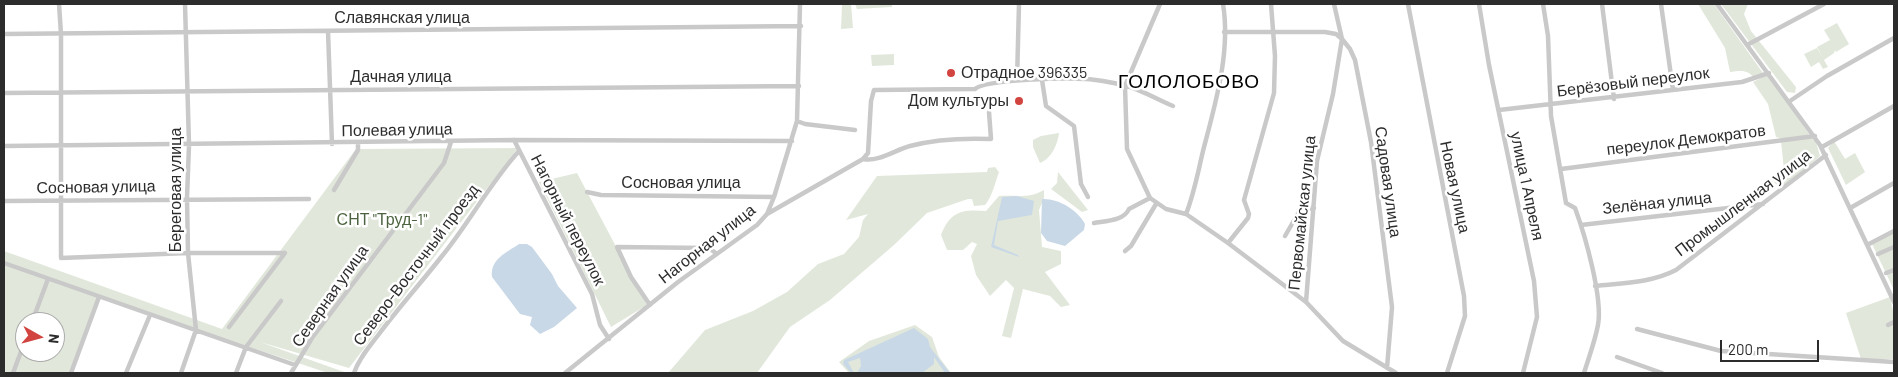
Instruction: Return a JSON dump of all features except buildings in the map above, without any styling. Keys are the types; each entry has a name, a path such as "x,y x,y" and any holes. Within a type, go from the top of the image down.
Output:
{"street":[{"path":"59,4 61,34 61,258 188,253 285,253 229,326"},
{"name":"Береговая улица","path":"181,373 196,330 188,253 187,198 189,146 185,4"},
{"name":"Нагорная улица","path":"566,373 650,305 757,225 766,214 774,197 797,120 801,26 800,4"},
{"path":"1017,80 1019,4"},
{"path":"1160,4 1125,86 1127,149 1150,198 1156,204 1186,214 1228,243 1306,302 1343,341 1396,373"},
{"path":"1186,214 1195,185 1222,71 1223,4"},
{"path":"1228,243 1249,214 1244,200 1274,93 1271,4"},
{"name":"Садовая улица","path":"1334,4 1342,39 1350,49 1355,60 1371,142 1392,307 1387,368"},
{"name":"Новая улица","path":"1408,4 1465,306 1464,316 1447,373"},
{"name":"улица 1 Апреля","path":"1480,4 1499,110 1534,282 1537,317 1523,373"},
{"path":"1543,4 1548,36 1551,104 1566,203 1575,208 1596,286 1598,325 1584,373"},
{"path":"1602,4 1614,99"},
{"path":"1662,4 1673,90"},
{"path":"1717,4 1790,100 1822,147 1852,207 1894,302"},
{"path":"1748,45 1824,4"},
{"name":"Славянская улица","path":"4,34 801,26"},
{"path":"328,31 332,144"},
{"path":"1224,32 1325,32 1336,34 1342,39"},
{"path":"1790,100 1827,76 1894,38"},
{"name":"Первомайская улица","path":"1306,302 1319,144 1333,94 1342,39"},
{"name":"Берёзовый переулок","path":"1499,110 1614,99 1742,82 1769,73"},
{"path":"766,214 863,159 868,153 870,146 871,101 874,90 975,89 980,84 1017,80 1086,79 1125,86 1159,97 1164,102 1173,106"},
{"path":"1042,80 1046,106 1074,126 1081,184 1088,197"},
{"name":"Дачная улица","path":"4,93 799,86"},
{"path":"1822,147 1894,106"},
{"path":"863,159 872,161 911,146 934,142 991,139 989,112"},
{"path":"797,120 805,124 856,130"},
{"name":"переулок Демократов","path":"1561,169 1815,136"},
{"name":"Полевая улица","path":"4,146 61,144 189,146 514,140 792,141"},
{"name":"Нагорный переулок","path":"514,140 592,294 600,326 610,338"},
{"name":"Северная улица","path":"291,373 312,338 329,318 367,262 444,163 451,142"},
{"path":"334,190 358,150 358,144"},
{"name":"Северо-Восточный проезд","path":"354,373 356,365 372,343 416,286 444,254 457,234 478,209 499,174 519,151"},
{"name":"Промышленная улица","path":"1596,286 1646,280 1664,276 1676,270 1826,155"},
{"path":"1852,207 1894,183"},
{"name":"Сосновая улица","path":"587,192 601,195 774,197"},
{"name":"Сосновая улица","path":"4,201 187,198 309,199"},
{"path":"1094,223 1122,217 1127,214 1129,209 1150,198"},
{"name":"Зелёная улица","path":"1581,225 1764,203"},
{"path":"1125,252 1156,204"},
{"path":"1285,236 1300,210 1314,208"},
{"path":"1869,244 1894,231"},
{"name":"Нагорный переулок","path":"650,305 631,277 617,247 709,248 717,254"},
{"path":"1878,254 1894,247"},
{"path":"4,263 295,365"},
{"path":"1886,273 1894,270"},
{"path":"36,312 48,279"},
{"path":"70,373 99,297"},
{"path":"236,373 246,347 281,301"},
{"path":"126,373 150,315"},
{"path":"1888,324 1894,322"},
{"path":"1637,329 1721,351 1894,362"},
{"path":"1617,357 1662,373"}],"green space":[{"path":"842,4 851,4 853,28 841,29"},
{"path":"855,4 892,4 892,7 857,9"},
{"path":"1698,4 1714,4 1763,73 1753,77 1745,72 1730,72 1725,48"},
{"path":"1721,4 1748,4 1744,14 1751,31 1796,87 1795,93 1787,92"},
{"path":"1837,23 1849,44 1836,52 1835,50 1834,53 1824,60 1828,67 1823,69 1819,62 1811,67 1804,54 1817,48 1823,58 1817,47 1830,40 1824,30"},
{"path":"894,54 894,65 872,66 871,55"},
{"path":"1769,76 1809,134 1784,139 1776,137 1768,104 1753,82"},
{"path":"1059,133 1053,151 1040,163 1033,147 1033,140 1041,136"},
{"path":"1811,138 1816,142 1820,156 1780,189 1774,182 1784,170 1781,141"},
{"path":"1834,141 1845,159 1855,153 1865,172 1846,185 1828,148"},
{"name":"СНТ \"Труд-1\"","path":"518,148 349,368 260,342 347,373 328,373 99,297 70,373 4,373 4,251 222,329 356,149"},
{"path":"995,167 999,172 985,205 974,206 972,199 968,199 927,213 894,245 830,300 790,327 757,373 668,373 705,330 753,311 787,292 818,264 844,254 859,237 863,220 868,214 846,220 877,176 987,172 988,168"},
{"path":"1058,172 1088,210 1082,212 1051,189 1057,183"},
{"path":"577,173 647,305 611,327 539,182"},
{"path":"1044,190 1044,198 1039,210 1042,247 1061,251 1061,264 1045,272 1070,305 1061,307 1050,296 1023,289 1011,338 1002,336 1014,288 1006,280 990,296 976,275 971,256 977,244 972,242 963,250 947,250 941,235 948,221 953,217 963,212 986,211 999,196 1027,196"},
{"path":"1894,232 1894,290 1872,244"},
{"path":"1890,297 1894,315 1894,359 1861,359 1846,313"},
{"path":"915,325 932,337 939,357 951,373 849,373 839,362 869,341"}],"water":[{"path":"1017,196 1034,201 1032,215 998,221 994,245 1019,257 991,247 1002,197"},
{"path":"1042,199 1048,199 1067,206 1078,214 1085,224 1084,230 1065,246 1047,241 1041,233"},
{"path":"519,244 527,244 532,247 552,274 558,286 577,308 554,327 540,334 530,325 532,317 520,314 492,277 496,261"},
{"path":"914,328 928,339 930,347 950,373 945,373 934,357 934,364 922,373 857,373 861,366 860,358 848,362 854,373 851,373 843,364 844,360"}],"place":[{"name":"Отрадное 396335","path":"951,73"},
{"name":"Дом культуры","path":"1019,101"}],"district":[{"name":"ГОЛОЛОБОВО","path":"1189,82"}]}
